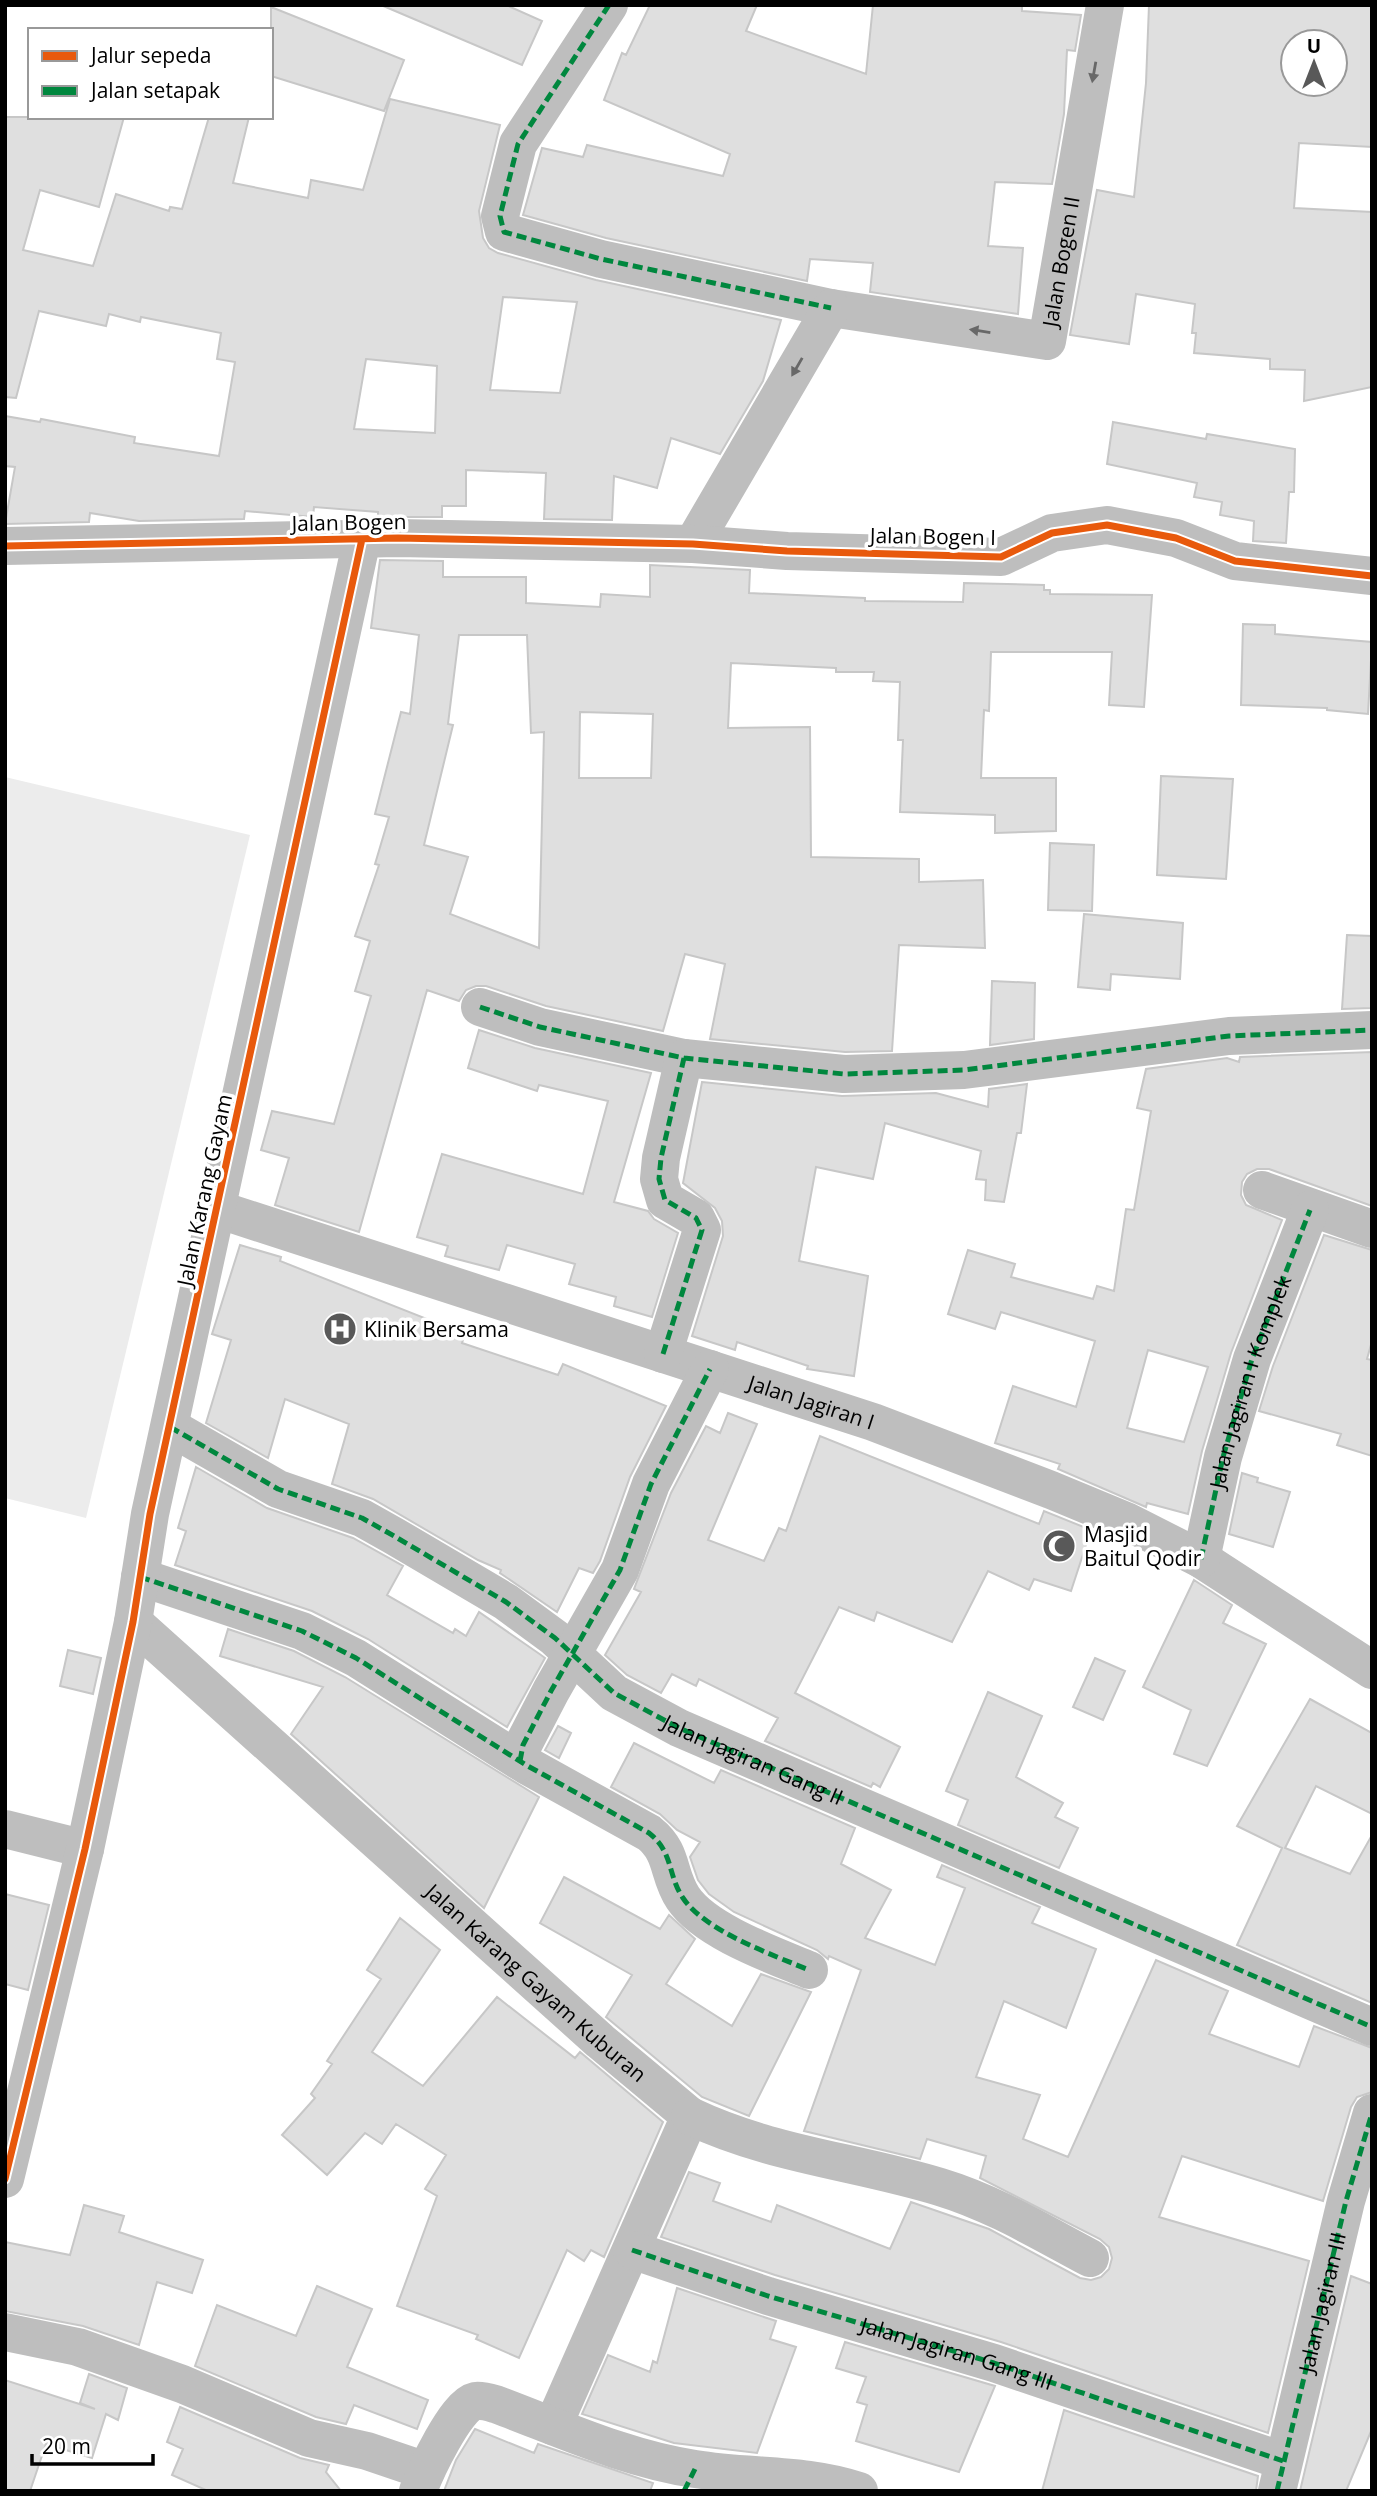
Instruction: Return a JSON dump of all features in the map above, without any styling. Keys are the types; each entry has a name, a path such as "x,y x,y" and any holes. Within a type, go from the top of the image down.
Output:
{"street":[{"name":"Jalan Bogen II","path":"609,5 518,144 502,201 500,228 512,236 601,259 831,308 1047,341 1105,5"},
{"path":"692,544 831,308"},
{"name":"Jalan Bogen I","path":"692,544 787,551 1001,557 1052,533 1107,525 1176,538 1235,561 1372,576"},
{"name":"Jalan Bogen","path":"5,545 362,539 692,544"},
{"name":"Jalan Karang Gayam","path":"5,2179 15,2091 85,1849 132,1622 150,1514 362,539"},
{"path":"480,1007 540,1027 684,1058 804,1072 916,1074 1041,1062 1229,1037 1372,1030"},
{"path":"663,1354 697,1253 702,1230 696,1218 665,1200 659,1178 684,1058"},
{"path":"1262,1191 1310,1210 1372,1229"},
{"name":"Jalan Jagiran I","path":"217,1209 873,1422 1051,1490 1126,1521 1201,1559 1372,1670"},
{"name":"Jalan Jagiran I Komplek","path":"1201,1559 1223,1457 1252,1359 1310,1210"},
{"path":"520,1760 523,1745 571,1653 583,1638 620,1570 651,1485 710,1369"},
{"name":"Jalan Jagiran Gang II","path":"170,1427 278,1489 373,1524 506,1602 571,1653 614,1693 679,1728 1372,2027"},
{"path":"140,1577 302,1631 412,1690 520,1760 661,1842 679,1891 698,1914 755,1946 808,1970"},
{"name":"Jalan Karang Gayam Kuburan","path":"132,1622 600,2041 690,2116 759,2144 879,2169 944,2188 1016,2219 1090,2258"},
{"path":"5,1829 85,1849"},
{"name":"Jalan Jagiran III","path":"1280,2476 1343,2213 1372,2113"},
{"path":"553,2426 690,2116"},
{"name":"Jalan Jagiran Gang III","path":"632,2250 768,2296 1006,2367 1280,2476"},
{"path":"5,2332 78,2347 182,2384 309,2438 367,2451 422,2481 463,2410 476,2401 498,2405 640,2457 689,2480 807,2479 859,2491"}],"shaded area":[{"path":"5,777 250,835 86,1518 5,1498"}],"building":[{"path":"381,5 506,5 542,21 522,65"},
{"path":"650,5 757,5 746,31 866,74 873,5 1022,5 1022,11 1081,15 1075,51 1067,50 1064,114 1052,184 995,182 988,246 1023,248 1018,314 870,292 873,263 810,259 807,281 606,238 523,215 542,148 583,157 587,145 723,176 730,154 604,100 622,53 626,55"},
{"path":"1149,5 1372,5 1372,147 1299,143 1294,208 1372,212 1372,387 1304,401 1305,370 1270,369 1270,359 1194,353 1196,333 1192,333 1195,304 1136,294 1129,344 1070,335 1097,190 1134,197 1146,83"},
{"path":"271,7 404,60 384,111 273,77"},
{"path":"390,99 500,125 479,211 483,238 489,248 498,253 596,280 781,320 763,381 720,454 671,438 657,488 614,476 612,520 544,519 546,473 466,470 466,506 442,506 442,517 378,517 378,512 314,507 313,517 245,511 244,519 139,521 90,513 89,522 5,524 15,467 5,466 5,416 40,422 41,419 135,437 134,443 219,456 235,362 217,359 221,333 141,317 140,322 109,314 106,326 39,311 16,398 5,397 5,117 123,119 99,207 40,190 23,250 93,266 116,194 169,211 170,207 182,209 208,119 249,119 233,183 308,198 311,180 363,190","holes":["503,297 577,302 560,393 490,390","366,359 437,366 435,433 354,429"]},
{"path":"1113,422 1206,439 1207,434 1295,449 1294,492 1289,492 1286,543 1253,541 1254,521 1220,515 1222,502 1194,497 1197,483 1107,464"},
{"path":"380,560 443,561 443,577 526,577 526,603 600,607 601,594 650,597 650,565 750,570 749,593 865,598 865,601 963,602 964,583 1044,585 1044,590 1050,590 1050,594 1152,595 1144,707 1109,705 1112,652 991,652 989,711 984,710 981,778 1056,778 1056,831 995,833 995,815 900,812 903,740 898,740 900,682 873,681 874,672 836,672 836,668 731,663 728,728 810,727 811,857 919,859 919,882 983,880 985,948 899,945 892,1051 845,1052 710,1039 725,964 685,954 663,1031 546,1006 486,986 466,990 459,1001 427,990 359,1232 275,1205 289,1158 261,1150 272,1111 334,1124 371,996 355,991 370,941 355,936 379,865 375,864 389,817 375,814 401,712 410,714 419,635 371,628","holes":["459,635 527,635 531,733 544,732 539,948 450,914 468,857 424,845 453,725 448,724","580,712 653,714 651,778 579,778"]},
{"path":"1243,624 1275,625 1275,634 1372,642 1368,714 1327,708 1241,705"},
{"path":"1161,776 1233,779 1226,879 1157,875"},
{"path":"1050,843 1094,845 1092,911 1048,910"},
{"path":"1084,914 1183,923 1180,979 1111,974 1110,990 1078,987"},
{"path":"1347,935 1372,936 1372,1008 1342,1009"},
{"path":"992,981 1035,983 1034,1039 990,1045"},
{"path":"479,1030 535,1048 651,1073 614,1202 648,1211 654,1219 678,1233 652,1317 614,1306 616,1297 569,1284 575,1264 507,1245 499,1270 445,1256 448,1246 417,1237 442,1154 583,1194 608,1101 539,1085 537,1091 468,1068"},
{"path":"1372,1052 1372,1206 1269,1169 1257,1169 1247,1174 1242,1182 1241,1195 1246,1205 1282,1220 1231,1353 1202,1451 1188,1514 1147,1503 1146,1507 1058,1469 1060,1464 995,1443 1013,1386 1076,1407 1095,1341 1001,1312 995,1329 948,1314 968,1250 1015,1264 1011,1277 1093,1299 1097,1286 1114,1291 1126,1209 1134,1210 1151,1111 1137,1108 1146,1069 1227,1058 1239,1062 1240,1057","holes":["1148,1350 1208,1367 1184,1442 1127,1428"]},
{"path":"702,1082 842,1096 936,1093 988,1107 989,1089 1027,1084 1021,1133 1017,1133 1004,1202 985,1200 986,1180 976,1179 981,1151 885,1123 873,1179 816,1167 799,1261 868,1276 854,1376 807,1369 808,1366 737,1342 735,1350 692,1336 723,1236 722,1221 715,1208 683,1183"},
{"path":"1324,1235 1372,1250 1372,1341 1367,1359 1372,1360 1372,1456 1337,1445 1341,1434 1259,1411 1273,1366"},
{"path":"240,1245 281,1257 280,1261 465,1334 462,1343 558,1375 563,1364 666,1406 630,1477 600,1561 593,1573 579,1568 557,1612 500,1573 501,1570 478,1560 373,1499 332,1484 349,1424 285,1399 268,1458 206,1423 231,1340 212,1334"},
{"path":"728,1413 757,1424 708,1540 764,1561 779,1528 786,1531 820,1436 1039,1524 1044,1511 1091,1530 1071,1591 1034,1579 1029,1590 988,1571 952,1642 877,1612 874,1621 839,1607 795,1693 900,1747 880,1787 873,1783 871,1787 765,1741 778,1718 699,1679 696,1686 672,1674 661,1693 627,1675 605,1655 641,1592 634,1589 671,1493 706,1426 720,1433"},
{"path":"196,1467 267,1508 353,1538 403,1566 387,1595 453,1633 455,1629 466,1636 479,1612 545,1658 507,1727 368,1639 312,1611 175,1565 186,1531 178,1528"},
{"path":"1242,1473 1258,1478 1257,1482 1290,1492 1273,1547 1229,1534"},
{"path":"1194,1580 1232,1605 1223,1623 1266,1644 1207,1766 1174,1754 1191,1710 1143,1687"},
{"path":"228,1629 294,1651 345,1677 539,1797 484,1908 291,1734 323,1687 220,1656"},
{"path":"68,1650 101,1658 93,1694 60,1686"},
{"path":"1095,1658 1125,1671 1103,1720 1073,1707"},
{"path":"988,1692 1042,1716 1016,1777 1063,1803 1055,1817 1078,1828 1059,1868 958,1825 968,1800 946,1791"},
{"path":"1310,1699 1372,1733 1372,1814 1316,1786 1285,1848 1350,1874 1372,1835 1372,2003 1237,1945 1282,1848 1237,1826"},
{"path":"558,1726 571,1733 559,1758 545,1750"},
{"path":"634,1743 714,1783 721,1770 855,1828 841,1864 891,1890 865,1938 935,1965 965,1888 937,1877 942,1865 1040,1907 1032,1923 1096,1949 1066,2028 1004,2001 976,2077 1040,2095 1023,2139 1068,2157 1156,1960 1228,1991 1209,2034 1299,2067 1314,2026 1372,2048 1372,2092 1357,2097 1351,2107 1323,2201 1182,2156 1159,2217 1309,2261 1268,2433 1001,2342 775,2275 661,2237 689,2172 720,2183 713,2201 771,2222 777,2205 890,2249 911,2202 989,2229 1080,2278 1091,2280 1101,2277 1109,2269 1112,2258 1109,2247 1100,2239 980,2178 986,2156 927,2139 920,2159 804,2131 861,1970 829,1956 828,1959 817,1950 734,1912 709,1894 698,1880 690,1857 700,1842 677,1830 660,1814 611,1787"},
{"path":"564,1877 660,1929 669,1915 695,1939 666,1984 732,2026 761,1974 811,1992 749,2116 702,2097 606,2017 632,1975 540,1923"},
{"path":"5,1894 49,1905 28,1990 5,1984"},
{"path":"400,1918 440,1950 372,2052 423,2086 497,1997 575,2058 580,2052 663,2122 604,2257 591,2250 584,2261 567,2250 519,2358 476,2339 478,2335 397,2306 437,2196 425,2189 446,2155 396,2124 382,2144 365,2133 327,2175 282,2135 315,2098 311,2094 332,2064 327,2061 381,1979 367,1970"},
{"path":"84,2205 124,2216 119,2232 203,2260 192,2293 157,2282 139,2345 83,2326 5,2311 5,2242 70,2255"},
{"path":"1351,2276 1372,2284 1372,2429 1346,2491 1300,2491"},
{"path":"317,2286 372,2309 347,2367 428,2400 417,2429 354,2405 346,2424 316,2417 195,2366 217,2305 296,2336"},
{"path":"677,2288 776,2321 770,2339 796,2347 757,2453 674,2443 582,2414 608,2355 650,2372 653,2361 657,2363"},
{"path":"845,2342 995,2386 959,2472 856,2441 867,2405 857,2402 866,2377 836,2368"},
{"path":"89,2374 127,2388 118,2420 106,2414 92,2458 46,2444 30,2491 5,2491 5,2380 95,2409 80,2403"},
{"path":"180,2407 300,2458 329,2465 326,2472 341,2491 208,2491 172,2475 183,2449 167,2442"},
{"path":"1064,2410 1258,2476 1256,2491 1042,2491"},
{"path":"475,2429 534,2453 538,2444 653,2483 650,2491 444,2491 456,2460"}],"marked path":[{"path":"609,5 518,144 500,216 504,232 601,259 831,308"},
{"path":"480,1007 540,1027 684,1058 844,1074 964,1070 1229,1036 1372,1030"},
{"path":"663,1354 702,1230 696,1218 665,1200 659,1179 661,1158 684,1058"},
{"path":"1201,1559 1223,1457 1252,1359 1310,1210"},
{"path":"520,1761 523,1745 551,1691 620,1570 651,1484 710,1369"},
{"path":"170,1427 278,1489 362,1518 506,1602 555,1638 614,1693 679,1728 1372,2027"},
{"path":"140,1577 302,1631 356,1658 526,1765 649,1833 663,1848 678,1889 693,1910 741,1941 809,1970"},
{"path":"1277,2491 1346,2201 1372,2113"},
{"path":"632,2250 768,2296 994,2363 1283,2461"},
{"path":"684,2491 695,2469"}],"cycle path":[{"path":"5,546 398,538 693,544 787,551 1001,557 1052,533 1107,525 1176,538 1235,561 1372,576"},
{"path":"5,2179 85,1849 133,1622 150,1514 362,539"}],"place":[{"name":"Klinik Bersama","path":"340,1329"},
{"name":"Masjid Baitul Qodir","path":"1059,1546"}]}
